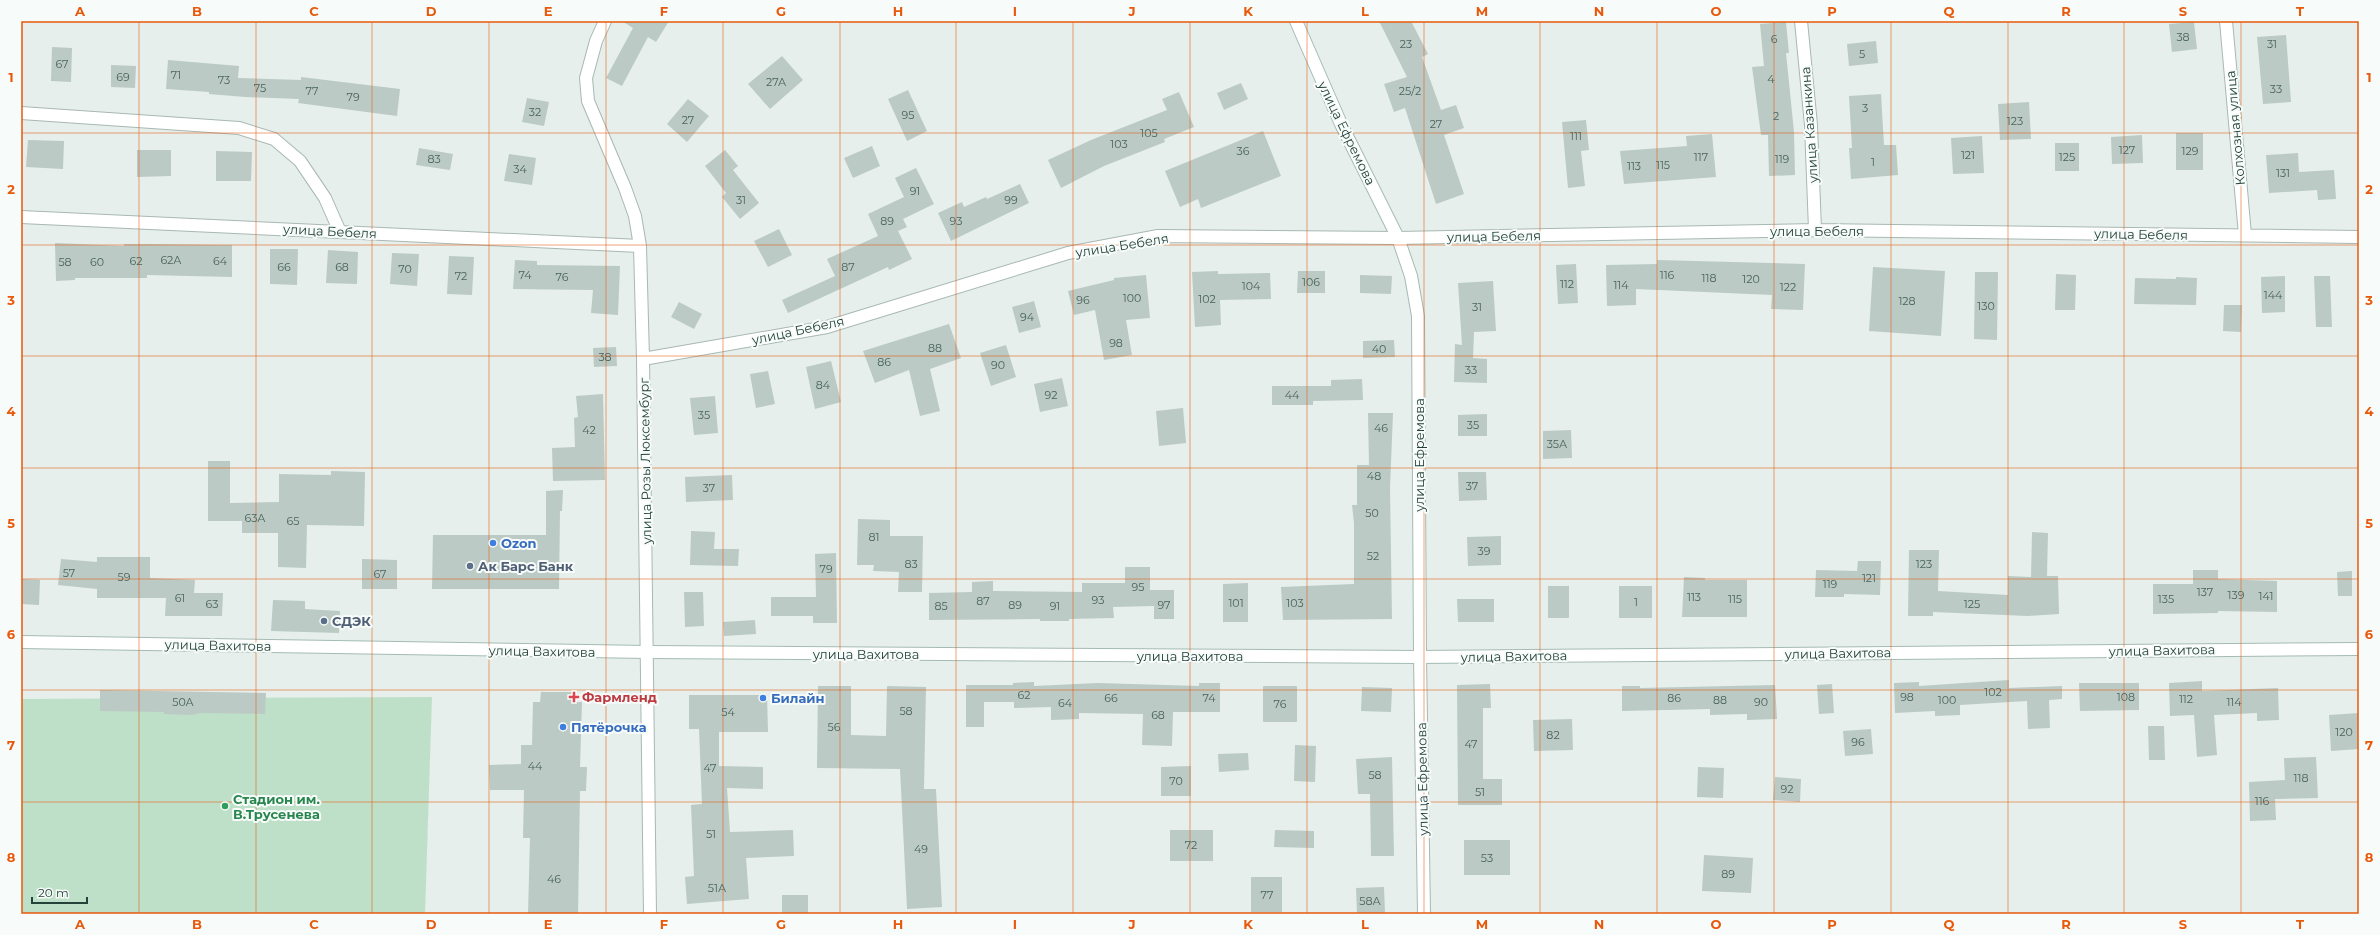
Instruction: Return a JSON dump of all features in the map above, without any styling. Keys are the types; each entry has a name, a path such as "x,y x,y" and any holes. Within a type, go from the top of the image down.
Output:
{"street":[{"name":"улица Розы Люксембург","path":"605,21 596,41 586,78 588,101 625,188 635,216 640,246 648,652 650,914"},
{"name":"улица Ефремова","path":"1296,21 1340,124 1398,238 1411,276 1418,316 1420,657 1424,914"},
{"name":"улица Казанкина","path":"1801,21 1811,125 1815,230"},
{"name":"Колхозная улица","path":"2226,21 2245,235"},
{"path":"21,113 239,128 274,139 300,161 325,198 340,232"},
{"name":"улица Бебеля","path":"21,217 640,246"},
{"name":"улица Бебеля","path":"643,359 827,327 1068,253 1158,236 1398,238 1815,230 2359,237"},
{"name":"улица Вахитова","path":"21,642 648,652 1420,657 2359,648"}],"green space":[{"name":"Стадион им. В.Трусенева","path":"432,697 425,914 21,914 21,699"}],"building":[{"path":"622,21 669,21 656,42 648,37 622,86 606,78 633,28"},
{"path":"1379,21 1411,21 1428,54 1422,57 1441,110 1456,105 1464,128 1444,135 1464,194 1436,204 1405,108 1394,112 1384,84 1407,77"},
{"path":"1786,22 1789,53 1786,53 1794,132 1795,175 1769,176 1768,135 1761,135 1752,67 1764,66 1760,24"},
{"path":"2194,22 2197,49 2172,52 2169,24"},
{"path":"2286,35 2291,102 2263,104 2257,37"},
{"path":"1876,41 1878,63 1849,66 1847,44"},
{"path":"52,47 72,48 71,82 51,81"},
{"path":"782,56 803,80 770,109 748,84"},
{"path":"168,60 239,66 238,78 301,80 301,77 400,89 397,116 298,103 299,99 245,97 209,94 209,92 166,89"},
{"path":"111,65 136,66 135,88 111,87"},
{"path":"1241,83 1248,99 1224,110 1217,93"},
{"path":"908,90 927,131 907,141 888,99"},
{"path":"1179,92 1194,127 1164,139 1165,142 1104,166 1061,188 1048,160 1091,140 1167,110 1162,99"},
{"path":"1881,94 1884,145 1896,145 1898,175 1851,179 1849,148 1852,148 1849,96"},
{"path":"527,98 549,102 544,126 522,122"},
{"path":"688,99 709,116 687,142 667,124"},
{"path":"2029,102 2031,139 2000,140 1998,104"},
{"path":"1586,120 1589,150 1581,151 1585,186 1568,188 1562,122"},
{"path":"1263,131 1281,176 1201,208 1198,199 1180,207 1165,171"},
{"path":"2176,133 2203,133 2203,170 2176,170"},
{"path":"1712,134 1716,177 1624,184 1620,151 1687,146 1686,136"},
{"path":"2142,135 2143,163 2112,164 2111,137"},
{"path":"1982,136 1984,173 1953,174 1951,138"},
{"path":"28,140 64,141 63,169 26,167"},
{"path":"2055,143 2079,143 2079,171 2055,171"},
{"path":"872,146 880,166 853,178 844,158"},
{"path":"419,148 453,154 450,170 416,165"},
{"path":"137,150 171,150 171,176 137,177"},
{"path":"725,150 738,166 733,170 759,203 740,219 722,197 726,193 705,166"},
{"path":"216,151 252,152 251,181 216,181"},
{"path":"2298,153 2299,172 2334,170 2336,199 2318,200 2317,190 2269,193 2266,155"},
{"path":"509,154 536,158 532,185 504,181"},
{"path":"916,168 934,204 903,219 907,227 898,231 912,259 889,270 888,267 788,313 782,300 835,276 827,259 878,236 868,214 904,197 895,178"},
{"path":"1020,184 1029,203 951,241 938,213 962,202 964,207 986,197 987,199"},
{"path":"779,229 792,255 768,267 754,241"},
{"path":"55,243 124,246 124,244 232,245 232,277 147,275 147,278 75,278 75,280 56,281"},
{"path":"270,249 298,249 297,285 270,284"},
{"path":"328,250 358,252 357,284 326,283"},
{"path":"392,253 419,254 417,286 390,284"},
{"path":"449,256 474,257 472,295 447,294"},
{"path":"515,260 537,261 537,265 620,266 618,315 591,313 593,290 513,289"},
{"path":"1657,260 1805,264 1803,310 1771,309 1772,295 1636,289 1636,305 1607,306 1606,265 1657,264"},
{"path":"1576,264 1578,303 1558,304 1556,265"},
{"path":"1873,267 1945,271 1941,336 1869,331"},
{"path":"1218,271 1218,274 1270,273 1271,299 1220,300 1221,325 1195,327 1192,272"},
{"path":"1298,271 1325,271 1325,293 1297,293"},
{"path":"1975,272 1998,272 1997,340 1974,339"},
{"path":"2056,274 2076,275 2075,310 2055,310"},
{"path":"1146,275 1150,318 1126,320 1132,355 1104,360 1095,310 1074,315 1068,291 1114,280 1114,278"},
{"path":"1360,275 1392,276 1391,294 1360,293"},
{"path":"2285,276 2285,312 2262,313 2261,277"},
{"path":"2314,276 2330,276 2332,327 2316,327"},
{"path":"2176,277 2197,278 2196,305 2134,304 2135,278 2176,279"},
{"path":"1493,281 1496,331 1474,332 1473,358 1487,359 1487,383 1454,382 1455,344 1462,345 1458,283"},
{"path":"1034,301 1041,327 1019,333 1012,307"},
{"path":"679,302 702,314 694,329 671,317"},
{"path":"2224,305 2242,305 2241,332 2223,331"},
{"path":"949,324 961,358 930,369 940,411 920,416 909,370 875,383 863,351"},
{"path":"1394,340 1395,357 1363,358 1363,341"},
{"path":"1006,345 1016,377 991,386 980,353"},
{"path":"616,347 617,366 594,367 593,348"},
{"path":"831,361 841,402 815,409 806,367"},
{"path":"768,371 775,404 756,408 750,374"},
{"path":"1062,378 1068,406 1040,412 1034,384"},
{"path":"1362,379 1363,400 1313,401 1313,405 1272,405 1272,386 1331,386 1331,380"},
{"path":"603,394 605,480 553,481 552,448 575,447 574,418 578,417 576,396"},
{"path":"715,396 718,433 694,435 690,398"},
{"path":"1183,408 1186,443 1159,446 1156,411"},
{"path":"1368,413 1393,413 1390,488 1392,619 1283,620 1281,587 1354,584 1354,523 1352,505 1357,505 1357,465 1369,465"},
{"path":"1487,414 1487,436 1458,436 1458,415"},
{"path":"1571,430 1572,458 1543,459 1543,431"},
{"path":"208,461 230,461 230,503 279,502 279,474 331,475 331,471 365,472 364,526 307,525 306,568 278,567 278,533 242,533 242,521 208,521"},
{"path":"1458,472 1486,472 1487,500 1459,501"},
{"path":"732,475 733,500 686,502 685,477"},
{"path":"563,490 562,511 560,511 559,589 432,589 433,535 546,535 546,491"},
{"path":"858,519 890,520 890,536 923,536 922,592 898,592 899,572 873,571 874,565 857,565"},
{"path":"691,531 715,532 714,549 739,549 738,566 690,565"},
{"path":"2032,532 2048,533 2047,576 2058,576 2059,614 2028,616 1933,612 1933,616 1908,616 1909,550 1939,550 1938,591 2008,595 2008,576 2031,577"},
{"path":"1501,536 1501,565 1468,566 1467,537"},
{"path":"836,553 837,623 813,623 813,616 771,616 771,597 816,597 815,554"},
{"path":"97,557 150,557 150,578 195,580 194,593 223,593 222,616 165,616 166,598 97,598 97,589 58,585 61,559 97,562"},
{"path":"362,559 397,560 397,589 362,589"},
{"path":"1858,561 1881,561 1880,595 1844,594 1844,597 1815,597 1816,570 1857,571"},
{"path":"1125,567 1150,567 1150,590 1174,590 1174,619 1154,619 1154,606 1113,607 1114,618 1069,619 1069,621 1040,621 1040,619 929,620 929,593 972,592 972,582 993,581 993,591 1082,592 1082,583 1125,583"},
{"path":"2193,570 2218,570 2218,579 2277,581 2277,612 2218,611 2218,613 2153,614 2153,584 2193,584"},
{"path":"2352,571 2352,596 2338,596 2337,572"},
{"path":"1684,577 1705,578 1705,580 1747,580 1747,617 1682,617"},
{"path":"21,579 40,580 39,605 21,604"},
{"path":"1248,583 1248,622 1223,622 1223,584"},
{"path":"1548,586 1569,586 1569,618 1548,618"},
{"path":"1619,586 1652,586 1652,618 1619,618"},
{"path":"684,592 703,592 704,626 685,627"},
{"path":"1457,599 1494,599 1494,622 1458,622"},
{"path":"273,600 305,601 305,609 340,611 339,633 271,631"},
{"path":"755,620 756,634 724,636 723,622"},
{"path":"2009,680 2009,688 2062,686 2062,699 2049,700 2050,728 2028,729 2027,701 1960,705 1960,715 1935,716 1935,711 1895,713 1894,683 1919,682 1919,686"},
{"path":"2202,681 2202,691 2278,688 2279,720 2257,721 2257,713 2214,715 2217,755 2197,757 2194,715 2170,716 2169,683"},
{"path":"1034,682 1034,686 1098,683 1199,686 1199,683 1220,683 1220,712 1173,712 1172,746 1142,745 1143,714 1079,713 1079,719 1051,720 1051,707 1014,708 1014,702 984,702 984,727 966,727 966,685 1013,685 1013,683"},
{"path":"2079,683 2139,683 2139,710 2080,711"},
{"path":"1490,684 1491,708 1483,708 1483,779 1502,779 1502,805 1458,805 1457,685"},
{"path":"1832,684 1834,713 1819,714 1817,685"},
{"path":"1775,685 1777,719 1747,720 1747,714 1710,715 1710,709 1622,711 1622,686 1640,686 1640,688"},
{"path":"818,686 851,686 851,735 886,736 887,686 926,687 924,789 936,789 942,907 907,909 900,769 817,768"},
{"path":"1263,686 1297,686 1297,722 1263,722"},
{"path":"1362,687 1392,688 1391,712 1361,711"},
{"path":"100,690 266,693 265,714 200,713 192,715 164,714 164,712 100,711"},
{"path":"541,692 575,692 574,702 582,702 580,767 587,767 586,791 580,791 578,914 528,914 530,838 523,838 524,790 490,790 489,765 521,764 521,745 532,745 533,702 540,702"},
{"path":"689,695 767,695 768,732 719,732 719,766 763,767 763,789 727,788 730,832 793,830 794,856 746,858 749,899 687,904 685,877 694,876 691,805 702,804 699,729 689,729"},
{"path":"2359,713 2359,749 2331,751 2329,715"},
{"path":"1572,719 1573,750 1534,751 1533,720"},
{"path":"2148,726 2164,726 2165,760 2149,760"},
{"path":"1871,729 1873,754 1845,756 1843,731"},
{"path":"1295,745 1316,746 1315,782 1294,781"},
{"path":"1248,753 1249,770 1219,772 1218,754"},
{"path":"1392,757 1394,856 1371,856 1370,794 1358,794 1356,759"},
{"path":"2316,757 2318,798 2275,799 2276,820 2250,821 2249,782 2285,780 2284,758"},
{"path":"1191,766 1191,796 1161,796 1161,767"},
{"path":"1698,767 1724,768 1723,798 1697,797"},
{"path":"1775,777 1801,779 1800,802 1773,800"},
{"path":"1170,830 1213,830 1213,861 1170,861"},
{"path":"1275,830 1314,831 1314,848 1274,847"},
{"path":"1464,840 1510,840 1510,875 1464,875"},
{"path":"1704,855 1753,858 1751,893 1702,891"},
{"path":"1251,877 1282,877 1282,912 1251,912"},
{"path":"1384,887 1385,913 1357,914 1356,888"},
{"path":"782,895 808,895 808,914 782,914"}],"place":[{"name":"Ozon","path":"493,543"},
{"name":"Ак Барс Банк","path":"470,566"},
{"name":"СДЭК","path":"324,621"},
{"name":"Фармленд","path":"574,697"},
{"name":"Билайн","path":"763,698"},
{"name":"Пятёрочка","path":"563,727"},
{"name":"Стадион им. В.Трусенева","path":"225,806"}]}
